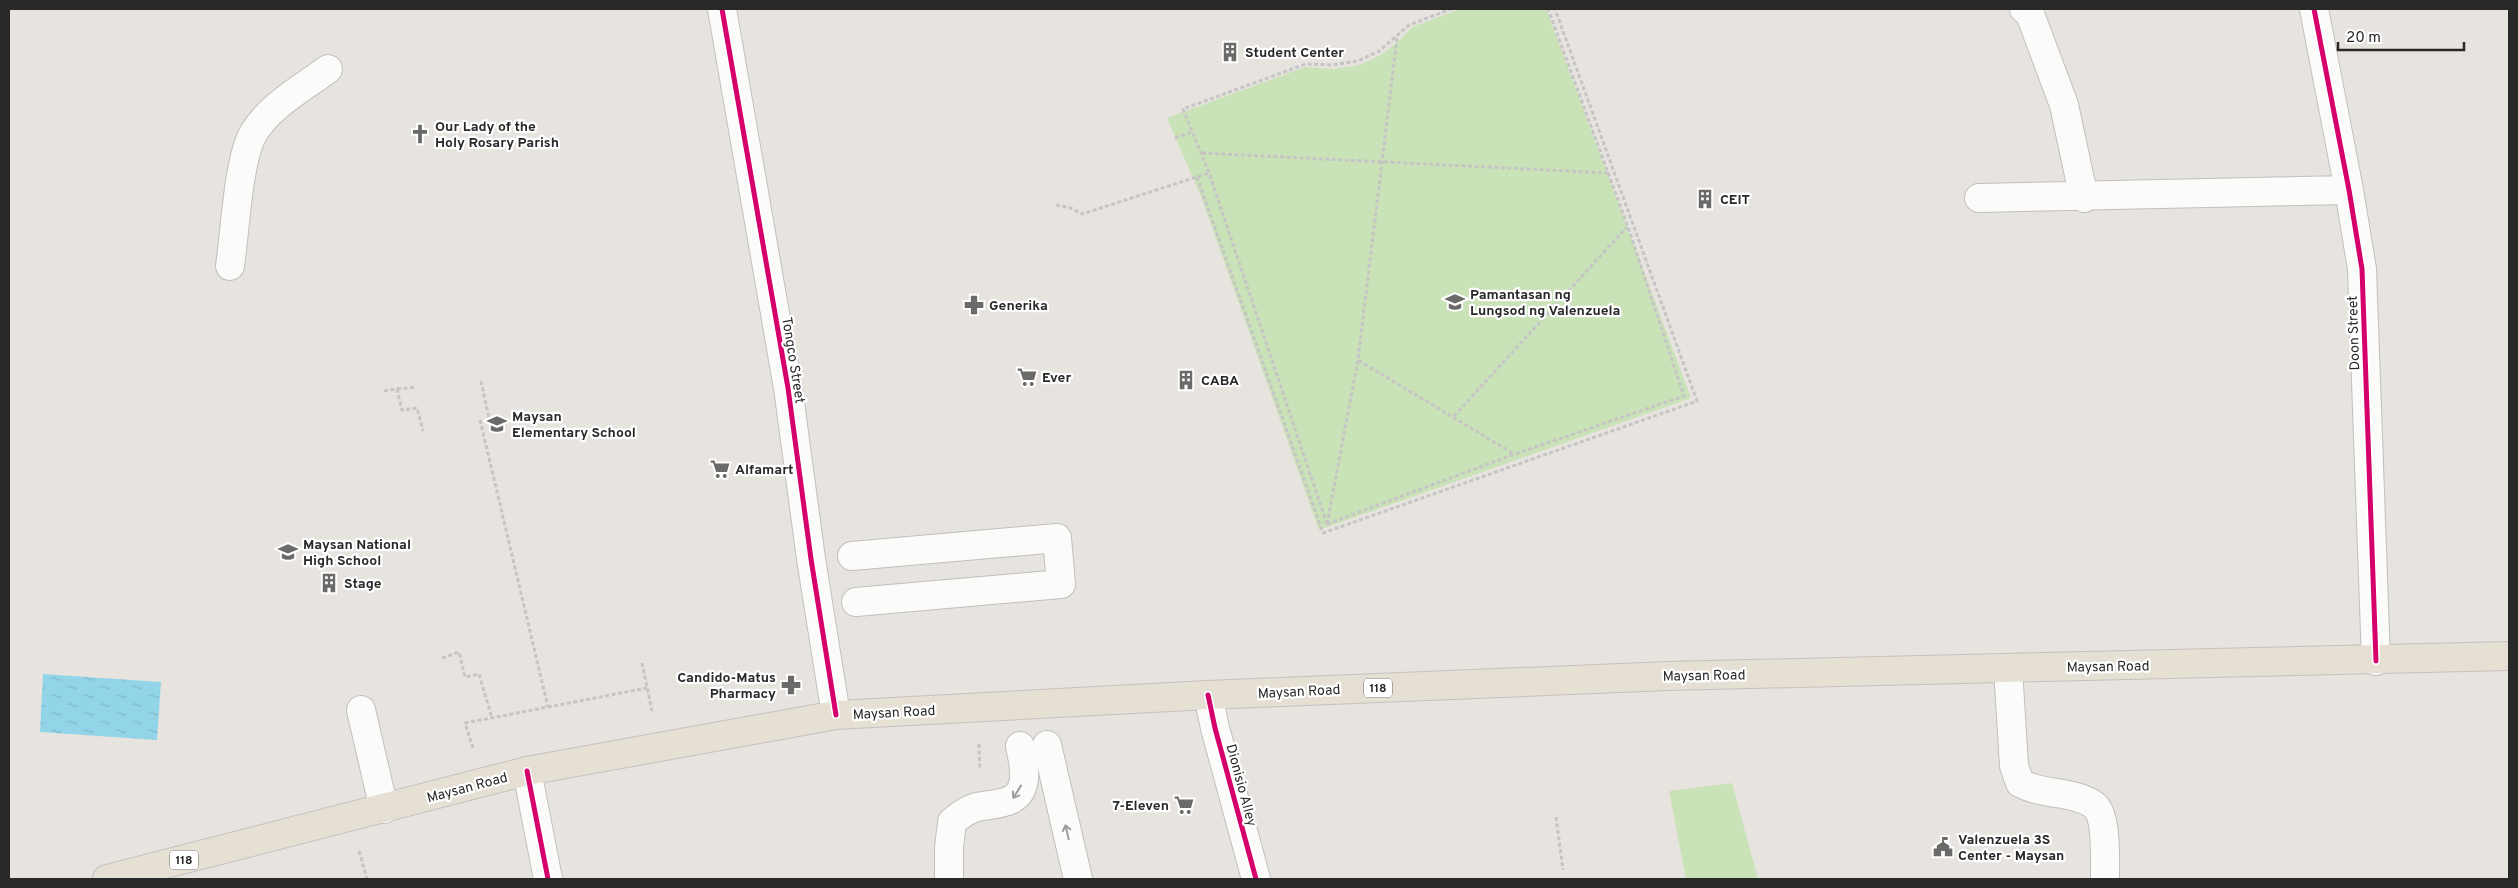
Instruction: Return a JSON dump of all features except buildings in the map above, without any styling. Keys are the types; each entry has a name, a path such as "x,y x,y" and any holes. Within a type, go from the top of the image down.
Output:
{"main road":[{"name":"Maysan Road","path":"107,879 527,771 836,715 1208,696 1668,676 2509,656"}],"street":[{"name":"Tongco Street","path":"722,9 788,388 811,559 836,715"},
{"path":"2024,9 2030,14 2064,105 2084,198"},
{"name":"Doon Street","path":"2314,9 2349,190 2362,270 2376,660"},
{"path":"230,266 244,165 253,134 275,108 328,69"},
{"path":"1979,198 2084,198 2349,190"},
{"path":"1057,538 1059,560 1061,584 854,579 1057,538"},
{"path":"2008,668 2014,766 2020,783 2036,791 2069,795 2087,800 2096,807 2101,814 2105,853 2105,879"},
{"name":"Dionisio Alley","path":"1208,696 1214,728 1256,879"},
{"path":"362,710 384,809"},
{"path":"1047,745 1078,879"},
{"path":"950,879 949,848 952,822 965,811 1006,803 1015,798 1024,778 1020,746"},
{"path":"527,771 548,879"}],"path":[{"path":"1326,524 1202,153 1183,109 1306,64 1332,66 1356,61 1378,52 1397,37 1408,25 1452,9"},
{"path":"1326,524 1515,454 1684,396 1628,227 1548,9"},
{"path":"1197,177 1323,533 1697,401 1555,9"},
{"path":"1326,524 1358,360 1397,37"},
{"path":"1175,138 1192,132"},
{"path":"1202,153 1608,173"},
{"path":"1056,204 1071,208 1082,214 1209,174"},
{"path":"1454,416 1628,227"},
{"path":"1358,360 1515,454"},
{"path":"481,381 488,418"},
{"path":"384,391 416,387"},
{"path":"397,389 402,410 417,408 423,431"},
{"path":"480,420 548,707"},
{"path":"442,658 459,652 465,677 479,674 492,718"},
{"path":"642,663 654,718"},
{"path":"466,723 647,688"},
{"path":"976,708 981,780"},
{"path":"1556,817 1563,870"},
{"path":"357,842 367,879"}],"green space":[{"path":"1460,9 1546,9 1691,398 1319,530 1202,199 1167,118 1305,67 1334,69 1359,65 1381,55 1412,27"},
{"path":"1732,783 1758,879 1686,879 1669,791"}],"water":[{"path":"43,674 161,682 157,740 40,732"}],"cycle path":[{"path":"722,9 788,388 811,559 836,715"},
{"path":"2314,9 2349,190 2362,269 2376,661"},
{"path":"1208,695 1215,728 1256,879"},
{"path":"527,771 548,879"}],"place":[{"name":"Student Center","path":"1230,52"},
{"name":"Our Lady of the Holy Rosary Parish","path":"420,134"},
{"name":"CEIT","path":"1705,199"},
{"name":"Pamantasan ng Lungsod ng Valenzuela","path":"1455,302"},
{"name":"Generika","path":"974,305"},
{"name":"Ever","path":"1027,377"},
{"name":"CABA","path":"1186,380"},
{"name":"Maysan Elementary School","path":"497,424"},
{"name":"Alfamart","path":"720,469"},
{"name":"Maysan National High School","path":"288,552"},
{"name":"Stage","path":"329,583"},
{"name":"Candido-Matus Pharmacy","path":"791,685"},
{"name":"7-Eleven","path":"1184,805"},
{"name":"Valenzuela 3S Center - Maysan","path":"1943,847"}]}
